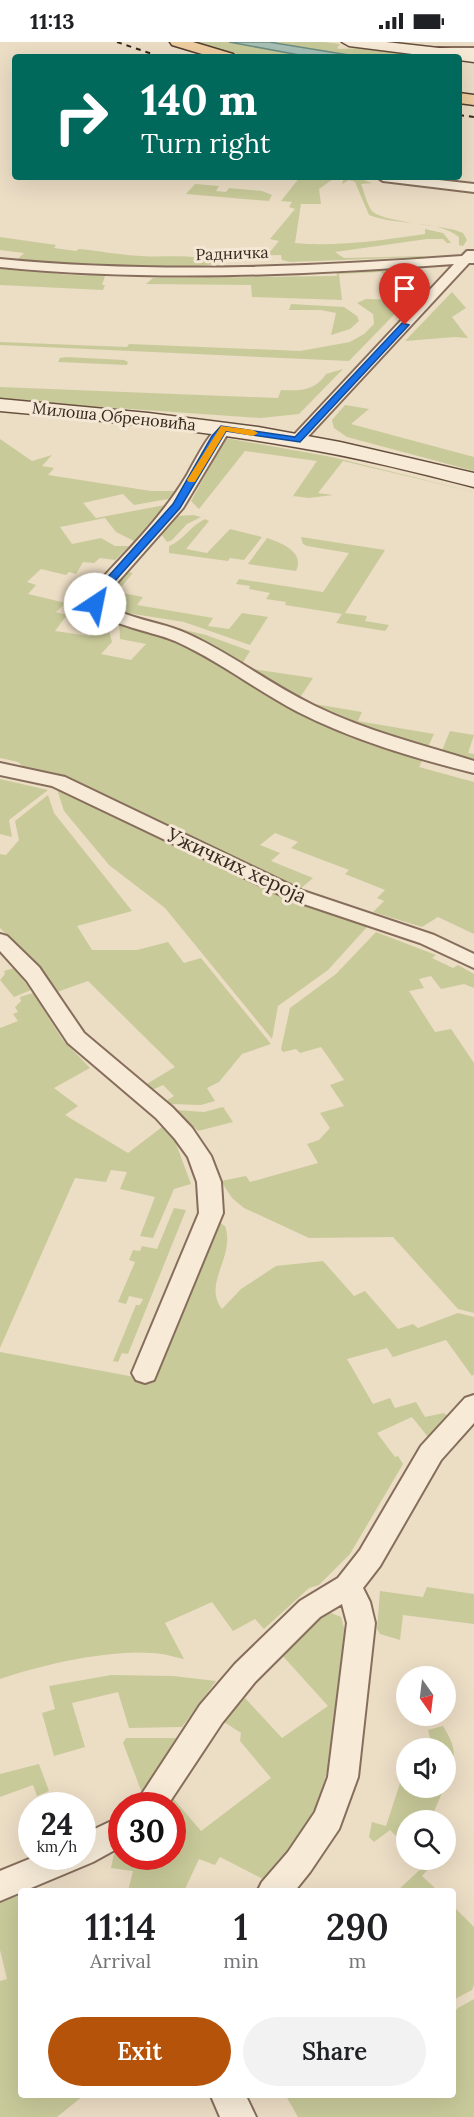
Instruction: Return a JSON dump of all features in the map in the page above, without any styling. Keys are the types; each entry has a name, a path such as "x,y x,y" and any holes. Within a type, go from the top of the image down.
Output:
{"main road":[{"path":"177,42 218,54"}],"street":[{"path":"349,42 448,54"},
{"path":"431,52 474,51"},
{"path":"408,180 474,188"},
{"name":"Радничка","path":"0,263 85,272 134,273 323,268 471,257"},
{"name":"Радничка","path":"297,440 471,257"},
{"name":"Милоша Обреновића","path":"0,405 126,416 224,428 297,440 474,480"},
{"path":"224,428 217,436 177,506 101,590 94,601 95,604 105,613 150,625 181,637 288,699 329,719 378,739 474,767"},
{"name":"Ужичких хероја","path":"0,769 58,781 296,895 427,939 474,962"},
{"path":"0,940 35,976 74,1035 89,1051 159,1106 187,1135 205,1171 212,1198 211,1213 144,1373"},
{"path":"159,1792 211,1714 245,1673 310,1609 348,1586 370,1558 431,1453 474,1406"},
{"path":"276,1888 299,1862 327,1819 343,1778 361,1623 356,1602 348,1586"},
{"path":"0,1886 39,1870"},
{"path":"229,2098 239,2117"}],"green space":[{"path":"196,42 229,42 294,54 231,54"},
{"path":"269,42 324,42 340,44 337,48 339,49 364,48 406,54 343,54"},
{"path":"298,180 332,180 319,189 321,204 301,204 295,243 377,241 425,234 425,229 443,233 451,243 443,239 427,239 335,252 344,258 425,256 420,257 290,262 282,260 281,255 242,256 241,250 269,253 279,241 270,239 295,209 289,207 292,202 281,201"},
{"path":"349,180 364,180 372,183 361,184 370,208 377,215 412,223 391,221 369,215 355,182"},
{"path":"195,184 219,186 216,191 226,192 229,188 262,191 272,195 269,201 186,194"},
{"path":"434,226 463,233 467,240 463,246 459,245 459,237 450,231"},
{"path":"0,237 56,245 54,248 76,251 79,249 133,255 191,257 209,260 215,264 192,267 101,266 18,259 24,253 0,250"},
{"path":"0,267 69,275 105,276 102,285 105,285 103,290 0,285"},
{"path":"378,270 409,276 414,279 419,289 349,361 0,345 0,342 127,347 129,344 300,351 350,342 364,334 374,324 373,314 357,303 366,299 396,300 408,286 380,272 339,274 342,300 252,297 251,285 146,284 153,278 337,276 336,271"},
{"path":"452,292 466,308 452,317 468,338 405,341"},
{"path":"291,304 344,307 357,316 359,321 350,329 331,335 336,313 321,310 289,310"},
{"path":"60,358 128,362 127,365 58,362"},
{"path":"343,369 299,414 261,418 0,400 0,387 278,398 281,390 312,387 326,374"},
{"path":"345,405 369,409 351,424 474,457 474,471 347,437 334,428 332,420"},
{"path":"226,438 332,457 474,492 343,461 318,493 333,495 309,498 293,496 317,461 245,451 199,509 191,501"},
{"path":"0,439 32,461 52,455 42,466 54,468 48,475 151,491 175,491 168,499 134,505 123,494 83,503 96,518 165,505 134,541 116,532 105,518 60,527 72,544 101,538 115,546 129,546 115,560 100,558 94,563 83,562 76,574 69,572 66,575 41,569 27,582 36,585 28,594 66,603 56,612 67,615 55,631 90,636 99,625 108,627 112,642 101,654 131,660 146,644 120,639 119,621 175,640 220,664 423,759 419,767 474,782 474,934 438,917 422,927 373,912 384,901 377,898 385,890 345,874 349,870 291,848 298,842 275,833 260,845 280,853 271,861 313,878 299,890 66,778 25,768 18,762 0,758"},
{"path":"177,516 201,517 187,524 172,540 167,542 161,534"},
{"path":"205,519 209,521 186,549 207,553 230,529 262,537 244,560 230,558 228,561 169,553 169,546"},
{"path":"301,537 385,550 345,613 367,616 365,621 389,625 385,631 336,623 342,614 285,605 286,602 266,599 270,593 236,584 239,579 323,592 349,553 307,546 303,544"},
{"path":"267,538 285,546 295,554 298,564 296,571 248,564"},
{"path":"127,572 133,573 117,592 143,597 137,605 213,618 208,626 229,629 242,613 268,617 250,645 184,622 121,612 104,602"},
{"path":"168,626 206,635 250,651 242,664"},
{"path":"253,669 313,678 299,699"},
{"path":"308,703 362,712 358,721 434,734 428,747 441,750 440,752 355,724"},
{"path":"450,731 474,735 468,753 474,754 474,761 441,753"},
{"path":"0,779 48,790 9,820 12,837 0,834"},
{"path":"57,789 289,901 368,926 328,970 278,1006 272,1039 165,908 109,865 64,811"},
{"path":"48,795 54,813 132,911 77,926 92,950 137,950 168,942 184,963 201,958 271,1044 242,1054 219,1082 207,1088 215,1101 201,1105 169,1104 166,1101 174,1096 163,1085 152,1090 145,1085 175,1067 88,981 57,992 44,972 0,928 0,854 6,855 19,840 15,821"},
{"path":"376,932 436,955 432,958 453,968 458,965 474,974 474,988 464,984 441,989 431,976 419,979 424,988 409,991 435,1032 451,1029 474,1063 474,1313 458,1309 393,1237 309,1238 244,1208 232,1198 221,1181 246,1176 250,1182 318,1163 307,1144 319,1140 330,1128 320,1113 344,1106 330,1085 344,1080 321,1047 300,1053 296,1049 283,1052 281,1049 290,1008 336,974"},
{"path":"14,968 31,990 14,997 0,980 5,974 4,971"},
{"path":"33,993 62,1039 90,1068 54,1088 78,1106 65,1115 128,1153 162,1127 175,1141 191,1184 174,1189 153,1238 140,1236 155,1197 120,1189 127,1172 111,1170 106,1182 75,1178 0,1348 0,1028 18,1021 13,1014 18,1012 15,1007 21,1001 20,997"},
{"path":"223,1107 233,1122 198,1131 176,1110 204,1112"},
{"path":"174,1208 186,1210 128,1354 122,1353 118,1362 113,1361 136,1305 140,1305 143,1299 129,1296 126,1304 118,1302 135,1262 129,1260 133,1250 140,1251 142,1246 157,1249"},
{"path":"219,1222 225,1226 227,1237 216,1289 217,1299 222,1309 241,1289 276,1266 323,1261 354,1296 365,1291 398,1329 413,1324 418,1328 458,1313 474,1317 474,1374 472,1376 446,1340 393,1357 387,1348 347,1359 373,1404 390,1398 395,1408 416,1402 425,1417 444,1413 447,1416 428,1437 412,1417 377,1433 403,1464 350,1554 319,1585 309,1588 264,1629 255,1619 233,1631 212,1602 165,1623 184,1659 156,1653 116,1653 34,1668 0,1679 0,1352 140,1378"},
{"path":"427,1587 474,1594 474,1624 403,1615 400,1640 380,1634 377,1629 380,1591 423,1597"},
{"path":"331,1613 341,1617 345,1631 328,1768 315,1812 291,1849 265,1880 220,1857 215,1865 199,1859 185,1888 129,1888 133,1871 126,1870 186,1870 186,1813 201,1831 271,1778 240,1741 241,1733 224,1722 245,1698 282,1738 328,1706 281,1654 315,1619"},
{"path":"111,1675 173,1676 216,1681 182,1727 129,1728 118,1692 72,1703 85,1747 54,1756 42,1713 55,1709 49,1686"},
{"path":"443,1726 449,1738 430,1738 428,1730"},
{"path":"126,1738 176,1738 143,1792 123,1743"},
{"path":"39,1764 49,1791 36,1792 33,1785 0,1797 0,1774"},
{"path":"396,1796 396,1798 440,1798 435,1810 396,1810 396,1836 390,1830 374,1842 369,1837 372,1822 386,1826"},
{"path":"420,1870 427,1870 422,1876 435,1888 400,1888"},
{"path":"18,1895 18,2098 81,2098 57,2117 0,2117 0,1981 7,1979 0,1950 0,1901"},
{"path":"456,1909 474,1927 474,1985 472,1990 456,1998"},
{"path":"474,1999 474,2117 298,2117 287,2098 456,2098 456,2010"}],"shaded area":[{"path":"229,42 269,42 343,54 294,54"}],"railway":[{"path":"117,42 152,54"},
{"path":"462,115 474,117"}],"slow traffic":[{"path":"192,480 224,428 253,433"}],"route":[{"path":"95,604 94,601 101,590 177,506 217,436 224,428 297,440 405,325"}]}
